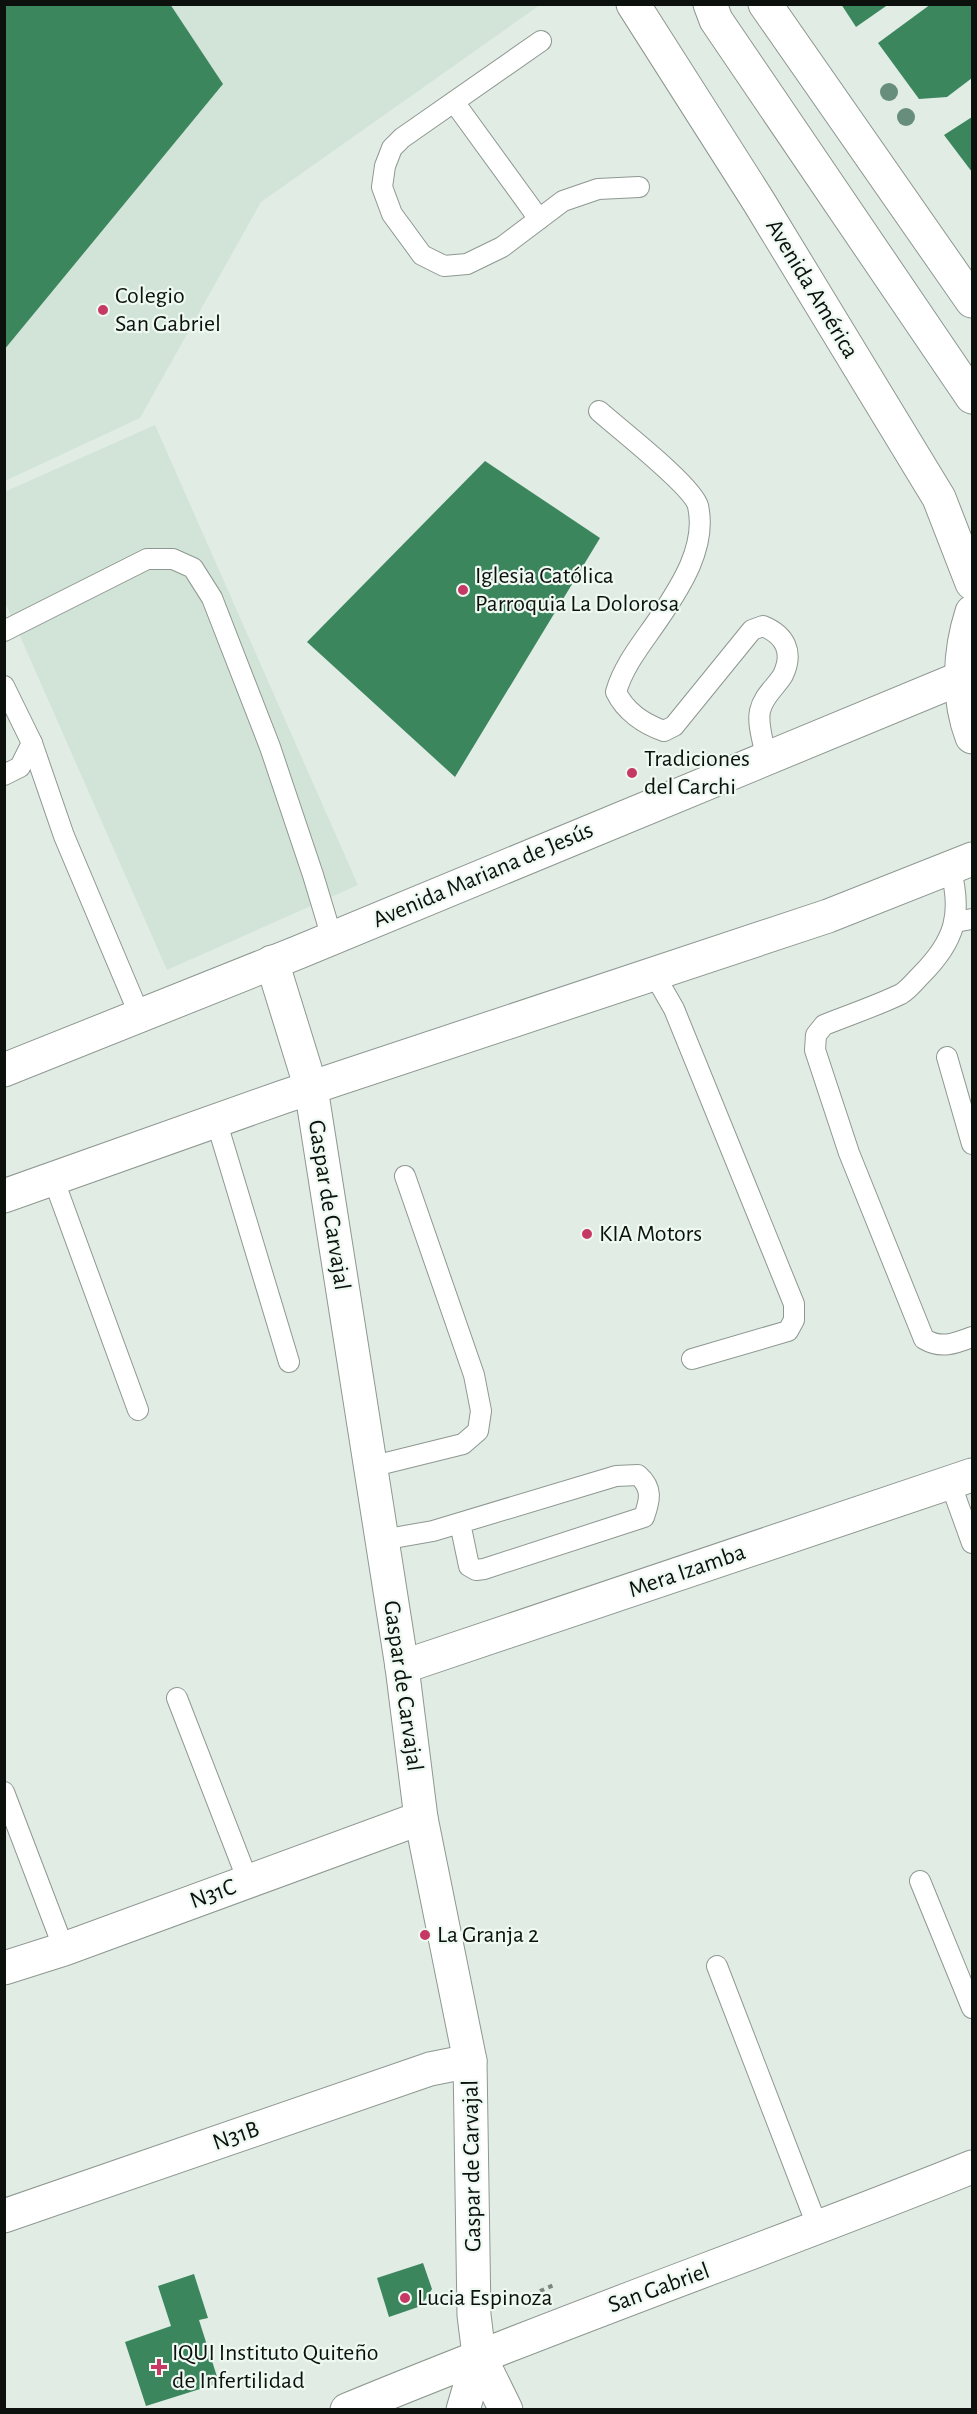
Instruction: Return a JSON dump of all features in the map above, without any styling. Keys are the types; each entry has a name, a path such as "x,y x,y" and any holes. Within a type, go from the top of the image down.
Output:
{"street":[{"name":"Avenida América","path":"633,4 759,202 939,498 972,583"},
{"path":"765,4 972,301"},
{"path":"708,8 972,397"},
{"path":"972,612 967,628 961,678 972,738"},
{"name":"Avenida Mariana de Jesús","path":"4,1070 332,938 961,678"},
{"path":"4,1196 216,1120 828,916 961,863"},
{"name":"Gaspar de Carvajal","path":"272,962 311,1088 402,1667 421,1818 470,2061 474,2314 479,2355 506,2409"},
{"name":"Mera Izamba","path":"402,1667 961,1479"},
{"name":"N31C","path":"4,1968 64,1949 421,1818"},
{"name":"N31B","path":"4,2216 430,2069 470,2061"},
{"name":"San Gabriel","path":"347,2409 479,2355 818,2228 972,2167"},
{"path":"463,2409 479,2355"}],"lane":[{"path":"541,41 402,138 392,148 385,165 382,187 392,214 422,255 444,266 467,264 502,247 563,201 598,189 639,187"},
{"path":"454,102 539,219"},
{"path":"598,411 684,486 698,505 699,533 693,559 670,602 621,676 616,692 630,711 651,726 664,731 674,726 752,630 763,626 775,630 788,647 788,657 783,675 760,708 759,718 766,758"},
{"path":"4,631 147,560 173,559 193,568 212,598 270,747 314,875 332,938"},
{"path":"4,686 32,743 64,836 140,1016"},
{"path":"4,775 20,767 32,743"},
{"path":"961,863 957,892 964,921 934,962 903,993 824,1025 816,1035 815,1050 849,1153 924,1339 935,1346 952,1344 972,1337"},
{"path":"654,974 674,1009 794,1304 794,1320 788,1331 692,1359"},
{"path":"947,1057 972,1144"},
{"path":"216,1120 289,1362"},
{"path":"370,1467 463,1444 478,1431 481,1411 474,1375 405,1176"},
{"path":"53,1178 138,1410"},
{"path":"382,1540 434,1531 460,1523 616,1476 638,1475 647,1483 650,1499 645,1517 484,1569 476,1570 469,1566 460,1523"},
{"path":"961,1479 972,1543"},
{"path":"177,1698 248,1881"},
{"path":"4,1792 64,1949"},
{"path":"920,1881 972,2008"},
{"path":"717,1966 818,2228"}],"path":[{"path":"540,2290 554,2285"}],"shaded area":[{"name":"Colegio San Gabriel","path":"4,5 540,5 261,202 140,418 5,481"},
{"path":"155,425 358,885 167,970 5,602 4,492"}],"building":[{"path":"4,4 170,4 223,84 4,350"},
{"path":"841,4 889,4 856,27"},
{"path":"931,4 972,4 972,78 947,97 919,99 878,43"},
{"path":"972,117 972,172 944,135"},
{"name":"Iglesia Católica Parroquia La Dolorosa","path":"485,461 600,538 455,777 307,642"},
{"name":"Lucia Espinoza","path":"423,2263 432,2289 421,2306 389,2317 377,2278"},
{"path":"194,2274 208,2318 199,2320 219,2383 146,2406 125,2342 171,2326 158,2286"}],"place":[{"name":"Colegio San Gabriel","path":"103,310"},
{"name":"Iglesia Católica Parroquia La Dolorosa","path":"463,590"},
{"name":"Tradiciones del Carchi","path":"632,773"},
{"name":"KIA Motors","path":"587,1234"},
{"name":"La Granja 2","path":"425,1935"},
{"name":"Lucia Espinoza","path":"405,2298"},
{"name":"IQUI Instituto Quiteño de Infertilidad","path":"159,2367"}]}
